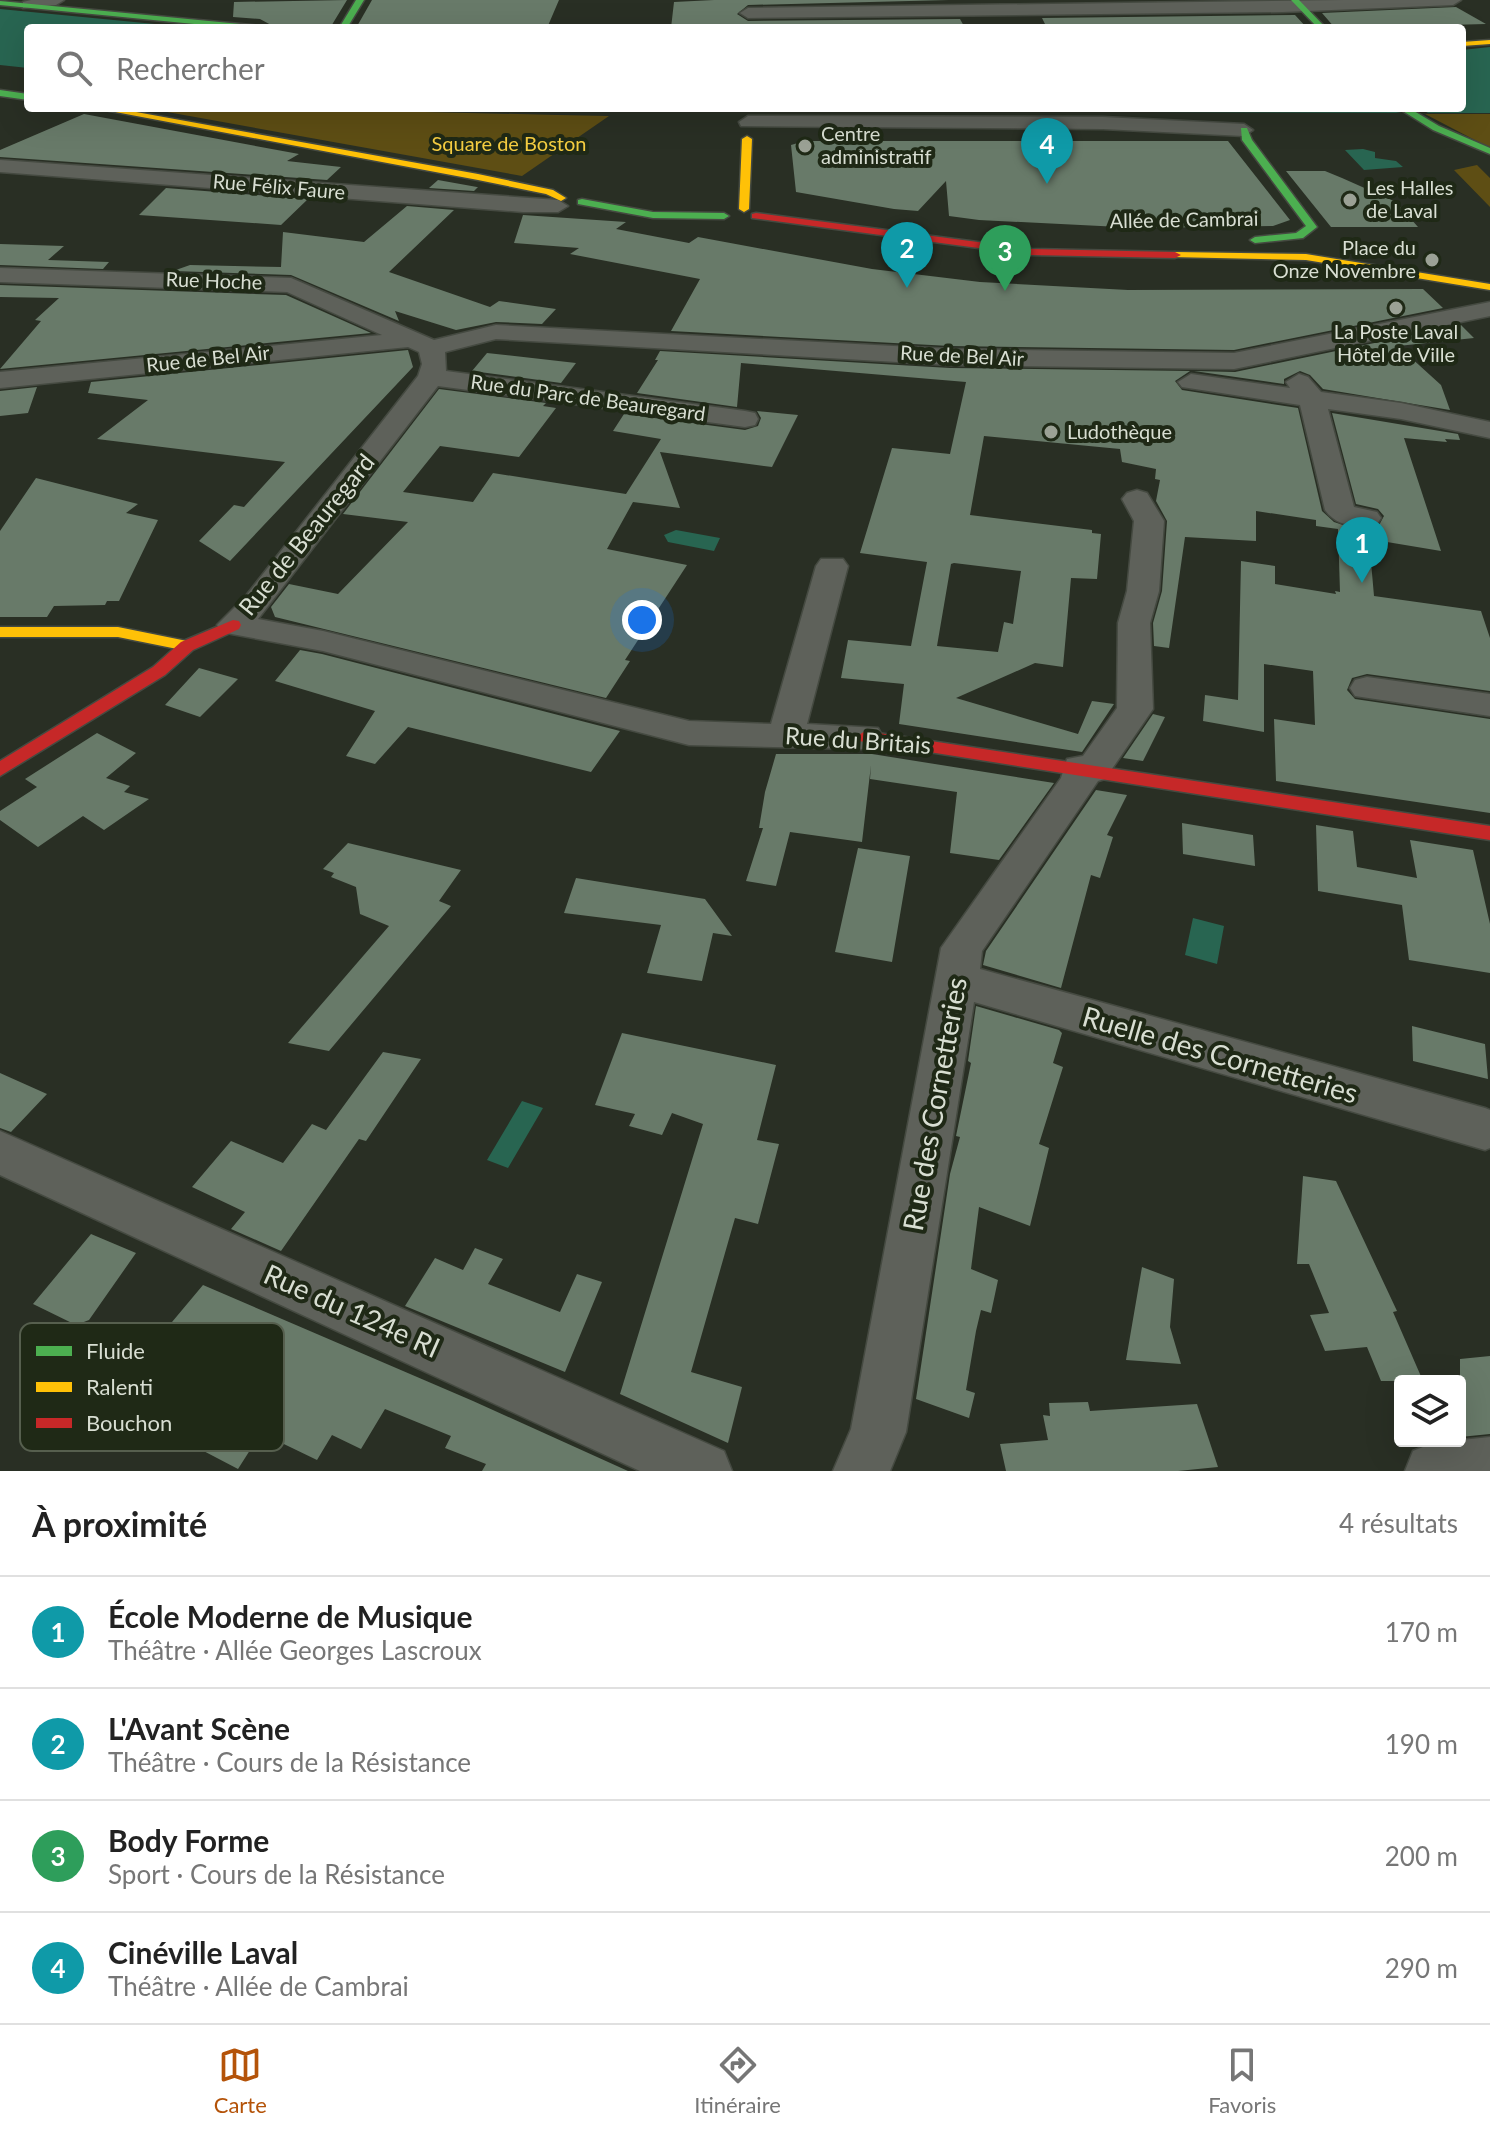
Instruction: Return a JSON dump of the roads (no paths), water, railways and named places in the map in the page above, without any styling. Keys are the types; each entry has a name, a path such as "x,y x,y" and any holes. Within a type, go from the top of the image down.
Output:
{"main road":[{"path":"345,24 360,0"},
{"path":"0,3 220,24"},
{"path":"1298,3 1318,24"},
{"path":"1466,44 1490,42"},
{"path":"0,93 24,96"},
{"path":"121,112 478,177 549,192 559,202 574,207 582,202 653,215 724,216 729,210 750,212 923,240 1054,253 1277,255 1406,276 1486,282"},
{"path":"1409,112 1436,128 1490,151"},
{"path":"748,123 750,212"},
{"name":"Allée de Cambrai","path":"1054,253 1073,246 1108,242 1280,240 1299,236 1312,227 1244,131"},
{"path":"1406,276 1447,275 1486,282"},
{"name":"Rue de Beauregard","path":"0,770 159,671 187,646 233,625"},
{"path":"0,632 118,632 187,646"},
{"name":"Rue du Britais","path":"865,737 1490,833"}],"street":[{"path":"28,5 56,0"},
{"path":"747,14 869,13 1024,5 1453,0"},
{"path":"1024,5 1033,24"},
{"path":"748,123 1212,126 1244,131"},
{"name":"Rue Félix Faure","path":"0,166 559,202"},
{"name":"Rue Hoche","path":"0,275 291,285 423,344"},
{"name":"Rue de Bel Air","path":"0,380 423,344 496,332 950,357 1141,362 1267,356 1490,306 1486,282"},
{"path":"423,344 435,364 431,377"},
{"path":"1267,356 1298,380 1312,398 1340,510 1344,515 1366,518"},
{"name":"Rue du Parc de Beauregard","path":"431,377 745,419"},
{"name":"Rue de Beauregard","path":"233,625 256,604 431,377"},
{"path":"1191,382 1401,411 1490,430"},
{"name":"Rue des Cornetteries","path":"861,1471 878,1432 962,948 1086,769 1135,709 1134,623 1143,591 1149,521 1137,499"},
{"path":"786,735 832,566"},
{"name":"Rue du Britais","path":"233,625 323,641 689,733 748,739 786,735 865,737"},
{"path":"1367,688 1490,705"},
{"name":"Ruelle des Cornetteries","path":"956,980 1485,1129"},
{"name":"Rue du 124e RI","path":"0,1152 704,1471"},
{"path":"1433,1471 1490,1465"}],"place":[{"name":"Centre administratif","path":"805,146"},
{"name":"Cinéville Laval","path":"1047,184"},
{"name":"Les Halles de Laval","path":"1350,200"},
{"name":"Place du Onze Novembre","path":"1432,260"},
{"name":"L'Avant Scène","path":"907,288"},
{"name":"Body Forme","path":"1005,291"},
{"name":"La Poste Laval Hôtel de Ville","path":"1396,308"},
{"name":"Ludothèque","path":"1051,432"},
{"name":"École Moderne de Musique","path":"1362,583"}],"park label":[{"name":"Square de Boston","path":"509,144"}]}
